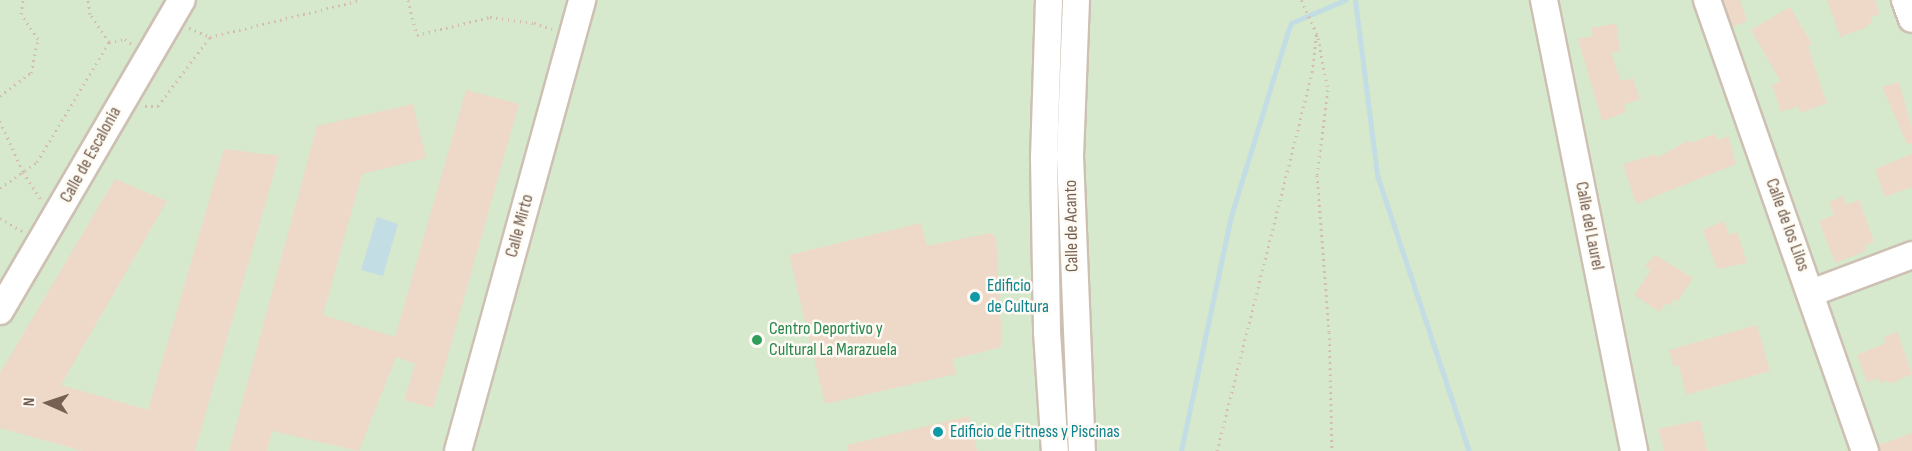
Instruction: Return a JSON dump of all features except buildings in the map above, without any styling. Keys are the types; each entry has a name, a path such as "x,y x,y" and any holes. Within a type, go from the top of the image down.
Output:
{"street":[{"name":"Calle Mirto","path":"458,451 582,0"},
{"name":"Calle de Acanto","path":"1049,0 1045,180 1047,333 1055,451"},
{"name":"Calle de Acanto","path":"1076,0 1070,156 1082,451"},
{"name":"Calle del Laurel","path":"1544,0 1635,451"},
{"name":"Calle de los Lilos","path":"1707,0 1865,451"},
{"path":"1905,0 1912,19"},
{"name":"Calle de Escalonia","path":"0,311 57,216 136,74 184,12"},
{"path":"1811,293 1912,255"}],"path":[{"path":"0,96 31,73 38,39 21,14 23,0"},
{"path":"0,188 37,162 109,42 90,14 88,0"},
{"path":"184,12 196,34 210,37 361,0"},
{"path":"408,0 417,35 489,17 534,23 559,32"},
{"path":"1301,0 1317,34 1328,90 1317,175 1329,332 1332,451"},
{"path":"1217,451 1312,72 1317,34"},
{"path":"138,105 158,106 210,37"},
{"path":"0,121 33,191 57,216"}],"green space":[{"path":"0,0 1912,0 1912,451 0,451"}],"water":[{"path":"377,217 398,224 383,276 361,270"}],"waterway":[{"path":"1181,451 1231,216 1291,23 1345,0"},
{"path":"1355,0 1377,175 1469,451"}],"place":[{"name":"Edificio de Cultura","path":"975,297"},
{"name":"Centro Deportivo y Cultural La Marazuela","path":"757,340"},
{"name":"Edificio de Fitness y Piscinas","path":"938,432"}]}
